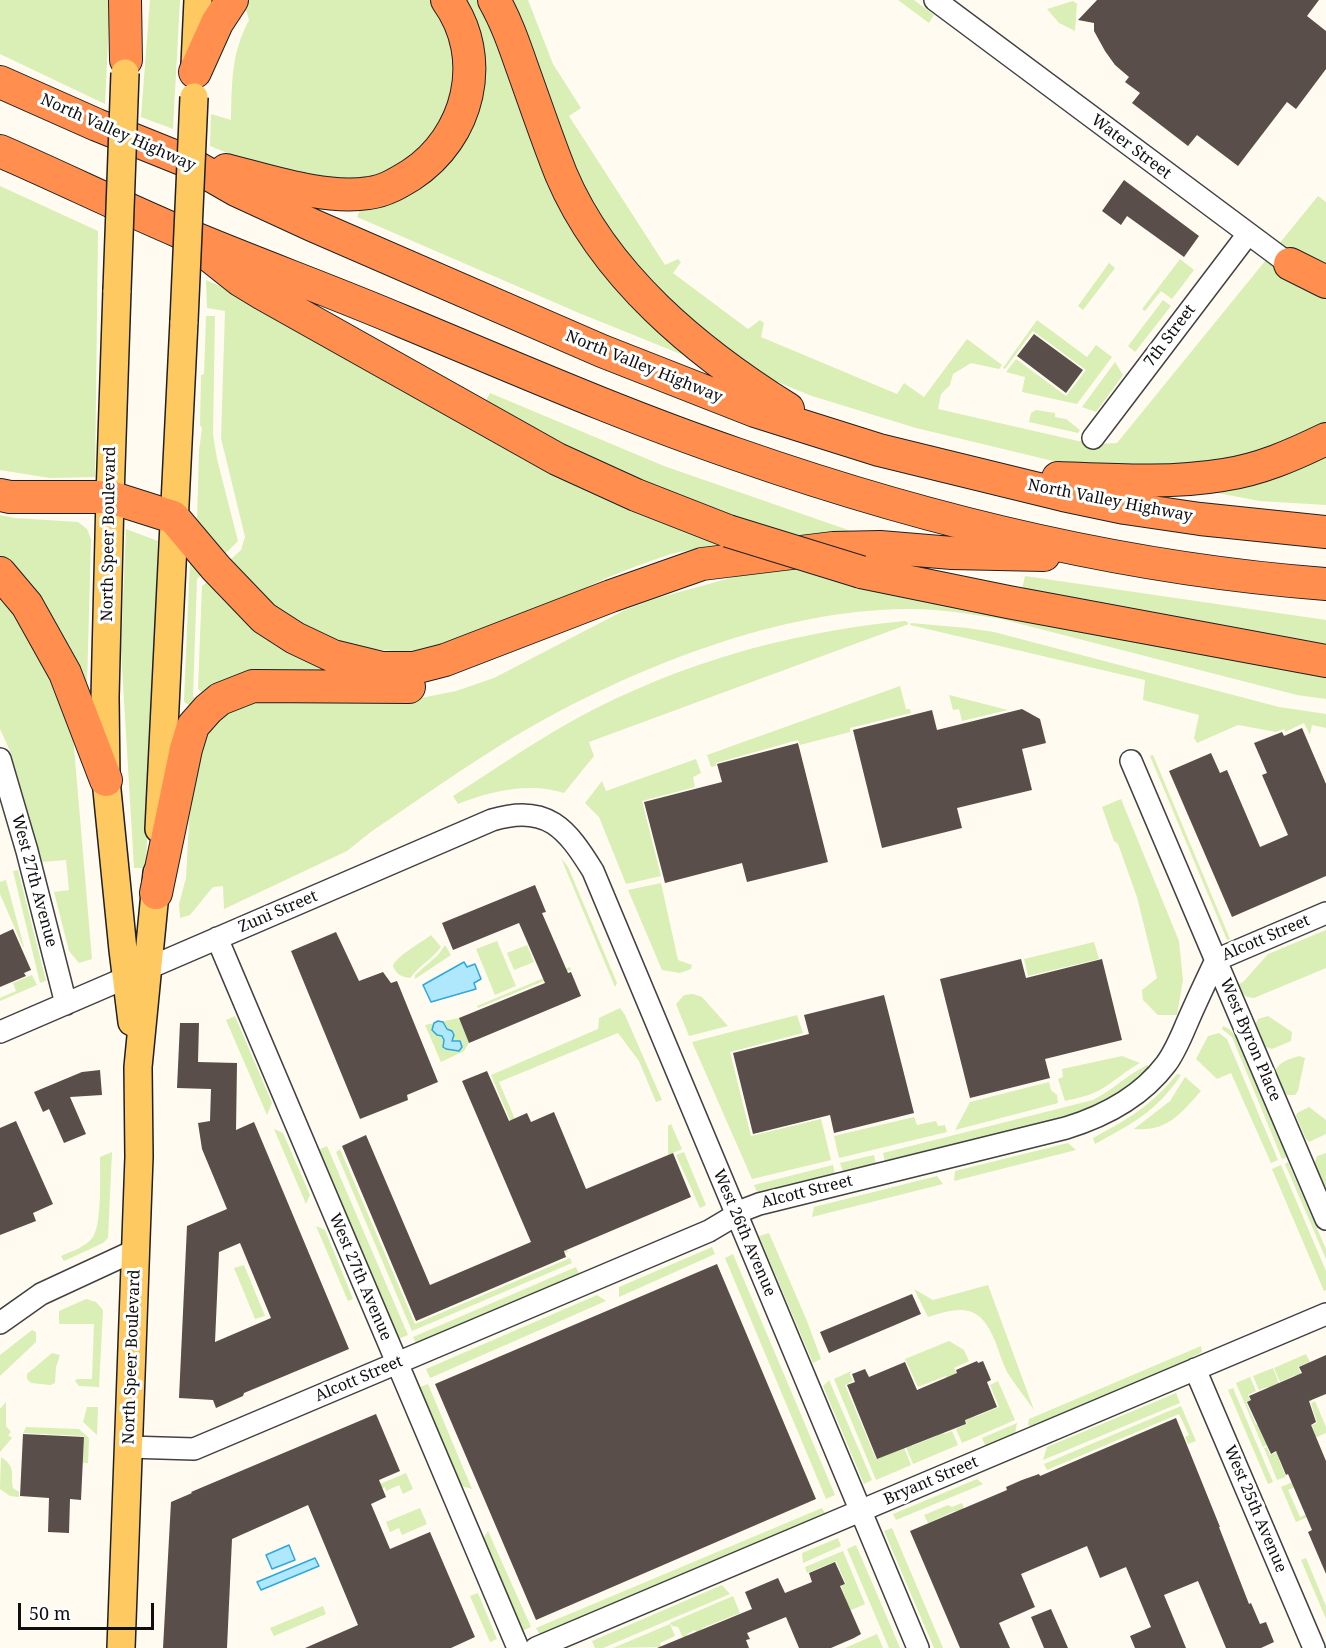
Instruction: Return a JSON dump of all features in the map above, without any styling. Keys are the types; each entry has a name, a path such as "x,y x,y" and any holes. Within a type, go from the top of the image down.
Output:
{"highway":[{"path":"125,0 126,66"},
{"path":"194,85 217,23 232,0"},
{"path":"184,160 287,185 342,195 381,191 405,179 428,163 441,150 460,117 467,96 469,56 466,38 447,0"},
{"path":"494,0 509,32 562,175 591,230 612,259 668,320 699,347 758,390 832,436"},
{"name":"North Valley Highway","path":"6,83 97,125 184,160 236,190 293,216 602,351 755,411 832,436 970,472 1125,508 1200,519 1326,532"},
{"path":"0,150 179,232 374,309 588,398 733,453 855,494 912,510 1056,544 1183,567"},
{"path":"179,232 240,280 499,428 557,459 636,495 728,531 861,572 1008,602 1326,661"},
{"path":"1290,264 1326,282"},
{"path":"970,472 1033,477 1141,480 1223,475 1284,458 1326,439"},
{"path":"0,495 10,497 110,497 174,517 216,568 264,618 295,638 333,656 382,668 414,668 445,660 611,596 702,564 833,548 880,547 952,553 1082,556 1326,584"},
{"path":"0,573 27,605 65,673 106,780"},
{"path":"156,893 186,749 193,726 220,699 254,686 398,688 443,683 500,660 611,596"}],"main road":[{"name":"North Speer Boulevard","path":"121,1648 140,1157 137,973 106,780 105,697 117,290 126,66 133,0"},
{"name":"North Speer Boulevard","path":"137,973 156,893 198,0"}],"street":[{"name":"Water Street","path":"935,0 1290,264 1326,294"},
{"name":"7th Street","path":"1093,438 1248,234"},
{"name":"West 27th Avenue","path":"0,759 27,851 66,1004"},
{"name":"West Byron Place","path":"1131,761 1326,1219"},
{"name":"Zuni Street","path":"0,1032 492,820 505,816 535,816 549,819 559,826"},
{"name":"West 26th Avenue","path":"559,826 575,842 593,871 918,1648"},
{"name":"Alcott Street","path":"128,1447 194,1449 709,1230 763,1202 1066,1128 1105,1114 1132,1096 1166,1064 1216,960 1326,912"},
{"name":"West 27th Avenue","path":"217,939 518,1648"},
{"path":"0,1323 41,1294 136,1250"},
{"name":"Bryant Street","path":"536,1648 1326,1314"},
{"name":"West 25th Avenue","path":"1195,1370 1314,1648"}],"green space":[{"path":"0,0 110,0 105,104 0,54"},
{"path":"150,0 180,0 173,129 141,117"},
{"path":"243,0 431,0 443,17 455,58 449,109 428,146 368,185 286,176 210,146 211,114 231,120 232,81 236,57 249,20"},
{"path":"461,0 480,0 512,81 688,357 579,313 357,217 364,200 458,144"},
{"path":"508,0 528,0 553,64 581,108 569,116 665,265 678,259 681,262 673,273 748,329 760,320 764,323 761,337 897,394 904,383 924,397 967,339 1002,365 999,369 971,363 953,374 950,385 941,394 938,409 1078,441 1096,444 1117,443 1318,196 1326,202 1326,505 1260,501 1074,466 916,428 812,396 770,379 663,304 582,192"},
{"path":"898,0 914,0 934,15 929,23"},
{"path":"1073,1 1077,4 1075,31 1059,23 1047,9"},
{"path":"0,186 98,231 95,477 50,478 0,470"},
{"path":"1180,259 1194,270 1172,299 1161,291 1145,311 1142,309"},
{"path":"1109,263 1115,268 1083,310 1078,306"},
{"path":"206,280 229,290 514,453 665,521 729,545 678,552 647,562 488,633 453,644 418,650 381,650 342,641 302,625 274,606 229,561 241,550 245,537 221,438 225,311 207,308"},
{"path":"1163,300 1171,306 1135,352 1128,346"},
{"path":"206,316 215,316 213,434 238,541 224,555 197,521 202,428 200,425 201,375 204,374"},
{"path":"1037,320 1087,357 1096,345 1112,357 1077,404 1022,392 1025,377 1006,372 1016,359 1066,396 1086,370 1033,331 1005,369 1003,368"},
{"path":"1115,362 1123,375 1096,412 1082,407"},
{"path":"490,393 664,466 854,532 785,538 690,505 482,408"},
{"path":"1036,410 1055,413 1055,417 1066,419 1080,430 1078,433 1029,422 1031,413"},
{"path":"0,515 78,522 87,529 91,539 87,685 79,685 0,559"},
{"path":"126,529 158,541 146,868 134,868 121,650"},
{"path":"190,561 203,574 197,579 193,696 196,700 190,705 184,700"},
{"path":"798,567 1326,674 1326,699 1297,695 1001,619 977,615 942,610 906,609 859,612 811,619 715,644 622,681 536,724 494,749 372,831 347,851 224,909 223,886 213,887 190,915 180,918 179,904 186,878 192,766 199,736 247,696 390,700 421,698 456,691 494,678 625,610 654,599 756,571"},
{"path":"1025,576 1326,620 1326,651 1021,594"},
{"path":"210,580 338,671 204,694 198,689 202,586"},
{"path":"0,594 27,625 72,724 92,959 79,963 69,951 54,892 69,890 66,860 42,862 10,751 0,729"},
{"path":"906,621 909,624 589,742 594,756 564,793 538,788 510,789 458,804 453,796 540,740 594,710 679,672 768,644 860,626"},
{"path":"911,623 994,632 1279,707 1326,714 1326,728 1312,725 1310,735 1304,723 1285,732 1284,729 1276,732 1238,725 1197,743 1194,738 1199,715 1143,700 1145,680 910,625"},
{"path":"900,686 906,709 910,709 911,713 850,728 850,732 800,745 798,740 716,763 716,766 711,767 707,755"},
{"path":"949,695 1008,710 962,721 959,709 953,710"},
{"path":"1153,755 1230,939 1227,940 1150,756"},
{"path":"696,759 701,773 693,777 695,787 642,801 661,876 626,884 599,817 585,803 602,781 606,791"},
{"path":"1121,799 1179,941 1183,980 1177,1015 1158,1015 1143,1000 1142,990 1157,978 1137,897 1102,807"},
{"path":"561,858 568,867 617,983 615,987"},
{"path":"18,870 46,981 40,983 13,871"},
{"path":"6,880 24,947 0,894 0,882"},
{"path":"661,883 678,960 692,965 691,969 680,973 662,970 628,890"},
{"path":"1326,930 1326,968 1254,998 1247,997 1235,987 1244,981 1268,954"},
{"path":"431,935 441,947 410,978 397,973 393,966 395,962"},
{"path":"497,941 516,986 495,995 476,949"},
{"path":"1094,942 1099,959 1028,976 1024,959"},
{"path":"445,945 451,955 415,979 415,975 438,955"},
{"path":"527,945 534,962 514,970 507,953"},
{"path":"570,967 571,970 478,1008 477,1006"},
{"path":"32,975 37,985 0,1001 0,998 16,991 13,983"},
{"path":"693,994 702,997 728,1026 689,1036 676,1004 684,995"},
{"path":"620,1008 662,1100 656,1102 639,1061 618,1033 499,1082 548,1196 568,1252 566,1253 491,1075 598,1029 599,1018"},
{"path":"797,1015 803,1033 730,1052 751,1136 821,1119 831,1160 752,1179 692,1042"},
{"path":"235,1016 272,1103 267,1115 226,1020"},
{"path":"1268,1016 1292,1032 1291,1041 1272,1049 1263,1046 1255,1025 1258,1019"},
{"path":"459,1018 469,1043 464,1051 441,1062 425,1025"},
{"path":"1223,1026 1235,1035 1287,1157 1282,1159 1232,1037 1222,1029"},
{"path":"1219,1033 1227,1039 1278,1160 1271,1163 1231,1073 1217,1079 1196,1059 1208,1036"},
{"path":"1122,1056 1140,1063 1100,1090 1065,1101 1058,1079 1063,1077 1062,1069"},
{"path":"1299,1056 1305,1058 1298,1091 1295,1095 1287,1095 1274,1073 1281,1064"},
{"path":"1147,1065 1149,1067 1125,1091 1087,1111 885,1162 883,1153 1093,1100"},
{"path":"1177,1074 1181,1075 1153,1108 1095,1144 1093,1138 1138,1111 1158,1095"},
{"path":"1185,1077 1201,1091 1187,1107 1165,1124 1146,1129 1134,1129 1170,1101"},
{"path":"1049,1082 1051,1090 1057,1095 1058,1103 955,1130 970,1102"},
{"path":"1309,1107 1326,1120 1326,1134 1309,1142 1296,1116 1297,1113"},
{"path":"914,1117 917,1125 936,1121 938,1126 945,1125 947,1132 839,1158 834,1136"},
{"path":"671,1124 682,1149 668,1155 668,1126"},
{"path":"274,1129 283,1133 310,1195 306,1204"},
{"path":"1068,1143 1076,1150 954,1181 955,1171"},
{"path":"327,1146 408,1335 398,1339 318,1150"},
{"path":"340,1149 415,1324 570,1258 572,1263 412,1331 336,1152"},
{"path":"112,1152 108,1238 103,1243 64,1261 61,1256 83,1246 93,1237 99,1210 100,1157"},
{"path":"684,1152 706,1205 700,1208 676,1155"},
{"path":"1326,1153 1326,1186 1323,1185 1314,1165 1317,1156"},
{"path":"874,1155 876,1164 843,1172 840,1163"},
{"path":"1288,1162 1326,1249 1326,1259 1285,1164"},
{"path":"833,1165 835,1174 758,1194 754,1185"},
{"path":"1281,1165 1326,1271 1326,1290 1324,1291 1272,1169"},
{"path":"937,1176 943,1184 812,1217 814,1207"},
{"path":"316,1226 325,1230 353,1299 348,1301"},
{"path":"769,1233 821,1359 813,1363 759,1236"},
{"path":"712,1247 715,1254 619,1297 619,1287"},
{"path":"733,1254 835,1495 826,1499 725,1258"},
{"path":"244,1265 265,1316 255,1319 234,1268"},
{"path":"576,1267 580,1276 421,1344 416,1343 413,1337"},
{"path":"988,1285 1034,1410 1007,1372 995,1341 983,1320 976,1314 960,1310 928,1317 914,1289 933,1300"},
{"path":"597,1295 606,1301 430,1378 426,1369"},
{"path":"86,1299 96,1302 103,1310 99,1387 79,1386 75,1381 92,1379 94,1324 59,1324 59,1311"},
{"path":"32,1330 36,1332 36,1342 0,1376 0,1355"},
{"path":"949,1341 964,1350 969,1361 954,1368 975,1417 999,1407 990,1385 998,1381 1015,1420 962,1443 956,1429 967,1424 946,1376 918,1387 905,1359"},
{"path":"1201,1346 1202,1352 1162,1373 1033,1428 1028,1425 1029,1419"},
{"path":"52,1353 60,1355 56,1367 55,1383 51,1385 31,1383 27,1379 27,1374"},
{"path":"1306,1354 1310,1362 1298,1367 1312,1401 1310,1402 1300,1378 1297,1379 1295,1375 1280,1382 1274,1368"},
{"path":"1273,1368 1280,1386 1270,1391 1268,1387 1259,1390 1253,1376"},
{"path":"851,1371 853,1381 845,1385 876,1459 899,1450 901,1440 911,1465 876,1480 834,1379"},
{"path":"1250,1377 1256,1391 1248,1395 1250,1400 1246,1402 1256,1425 1261,1423 1290,1436 1263,1447 1236,1383"},
{"path":"829,1380 872,1480 864,1484 823,1386"},
{"path":"428,1384 472,1489 461,1486 420,1387"},
{"path":"924,1388 944,1434 952,1431 958,1445 913,1464 903,1440 908,1438 912,1446 937,1436"},
{"path":"1233,1388 1273,1482 1268,1484 1228,1390"},
{"path":"1176,1393 1180,1403 1043,1460 1047,1447"},
{"path":"1315,1401 1326,1427 1326,1433 1296,1446 1303,1429 1317,1423 1311,1403"},
{"path":"6,1402 6,1426 11,1432 8,1435 12,1438 0,1452 0,1409"},
{"path":"1181,1406 1196,1441 1188,1444 1185,1437 1189,1435 1179,1414 1047,1470 1044,1464"},
{"path":"87,1407 98,1407 97,1435 83,1422"},
{"path":"1017,1423 1015,1434 986,1447 982,1438"},
{"path":"26,1427 79,1429 89,1438 88,1463 83,1463 84,1436 23,1433"},
{"path":"1294,1445 1279,1460 1286,1477 1277,1480 1264,1448 1267,1447 1270,1455"},
{"path":"1,1457 11,1467 13,1488 19,1492 19,1497 10,1496 0,1489"},
{"path":"1319,1471 1321,1476 1288,1490 1300,1517 1326,1506 1326,1509 1296,1522 1281,1487"},
{"path":"406,1473 413,1489 403,1494 399,1485 386,1491 385,1487 374,1492 373,1487"},
{"path":"977,1479 983,1484 896,1520 893,1514"},
{"path":"962,1503 963,1511 954,1511 928,1523 924,1515 948,1505 952,1507"},
{"path":"420,1508 427,1524 402,1535 399,1528 390,1532 386,1522"},
{"path":"822,1508 826,1515 540,1635 536,1628"},
{"path":"892,1528 943,1648 934,1648 884,1531"},
{"path":"488,1531 531,1627 522,1631 483,1539"},
{"path":"838,1538 841,1546 803,1563 802,1553"},
{"path":"856,1545 900,1648 889,1648 847,1549"},
{"path":"843,1551 865,1604 822,1623 817,1612 846,1599 841,1586 846,1584 836,1561 807,1573 805,1567"},
{"path":"1306,1558 1326,1606 1326,1619 1301,1560"},
{"path":"722,1585 730,1594 603,1648 595,1648 592,1641"},
{"path":"478,1593 497,1639 490,1642 470,1596"},
{"path":"733,1596 740,1613 702,1628 703,1632 698,1635 695,1630 687,1634 688,1639 684,1640 678,1627 670,1623"},
{"path":"323,1606 326,1614 274,1636 270,1628"},
{"path":"670,1624 675,1636 660,1643 661,1647 613,1648"},
{"path":"877,1634 883,1648 845,1648"}],"water":[{"path":"464,962 467,967 475,964 481,979 474,983 476,989 431,1002 423,985"},
{"path":"443,1022 447,1029 452,1031 454,1035 452,1041 460,1041 462,1047 459,1051 443,1047 442,1036 432,1030 434,1023"},
{"path":"289,1545 295,1560 272,1569 266,1555"},
{"path":"315,1558 319,1566 261,1590 257,1582"}],"building":[{"path":"1097,0 1319,0 1307,16 1326,31 1326,69 1296,109 1287,102 1238,166 1197,135 1188,146 1132,103 1140,93 1125,82 1129,77 1115,65 1105,51 1094,31 1094,23 1078,20"},
{"path":"1124,180 1199,236 1184,257 1127,216 1121,225 1102,211"},
{"path":"1034,334 1083,370 1066,393 1017,356"},
{"path":"1022,709 1040,719 1046,743 1022,749 1032,790 957,808 962,828 882,848 853,730 932,710 937,730"},
{"path":"1302,728 1326,784 1326,876 1232,917 1169,771 1211,753 1220,773 1227,770 1260,847 1288,835 1262,775 1267,773 1254,743 1282,732 1284,736"},
{"path":"798,743 828,862 747,882 742,863 665,883 644,802 722,782 717,764"},
{"path":"535,885 546,912 542,913 568,973 571,972 581,996 469,1043 459,1018 545,983 519,923 453,950 442,923"},
{"path":"13,929 31,970 24,973 26,976 0,987 0,935"},
{"path":"336,932 359,981 383,972 391,983 397,981 438,1082 407,1095 408,1100 360,1119 291,951"},
{"path":"1021,959 1026,978 1102,959 1122,1040 1045,1059 1050,1078 970,1098 940,979"},
{"path":"884,995 914,1113 834,1133 830,1115 753,1134 733,1053 809,1034 804,1015"},
{"path":"180,1023 199,1023 198,1062 237,1063 236,1130 254,1122 349,1349 244,1393 243,1396 216,1408 213,1400 179,1398 187,1226 227,1209 202,1149 198,1123 210,1121 211,1089 177,1088","holes":["240,1243 271,1318 215,1342 219,1252"]},
{"path":"100,1070 102,1095 70,1097 86,1134 64,1143 49,1109 43,1112 34,1092 82,1072"},
{"path":"487,1071 509,1121 527,1113 531,1122 554,1112 586,1189 673,1153 691,1197 564,1251 566,1257 416,1321 342,1146 366,1135 430,1285 531,1242 462,1081"},
{"path":"16,1121 53,1204 33,1213 36,1221 0,1235 0,1128"},
{"path":"717,1264 816,1499 536,1620 435,1384"},
{"path":"912,1294 921,1314 829,1353 820,1332"},
{"path":"1326,1355 1326,1394 1309,1401 1316,1422 1311,1425 1326,1461 1326,1574 1308,1532 1312,1530 1288,1474 1286,1475 1276,1451 1271,1454 1247,1402 1251,1400 1249,1396 1302,1373 1299,1367"},
{"path":"977,1361 978,1363 983,1361 991,1380 987,1382 997,1407 965,1420 966,1424 877,1459 847,1385 855,1382 852,1374 865,1369 869,1377 905,1362 917,1390 957,1373 956,1370"},
{"path":"376,1414 400,1471 379,1480 386,1497 371,1504 390,1549 430,1532 475,1637 451,1648 305,1648 358,1625 308,1505 232,1539 227,1648 163,1648 171,1502"},
{"path":"1176,1418 1249,1604 1251,1603 1260,1624 1266,1622 1274,1642 1261,1648 1226,1648 1198,1581 1164,1595 1186,1648 1135,1648 1130,1636 1151,1627 1126,1567 1100,1578 1087,1546 1021,1574 1035,1607 999,1623 1010,1648 960,1648 910,1531 1007,1490 1006,1487 1022,1480 1039,1474 1040,1476"},
{"path":"23,1434 84,1437 81,1500 70,1499 69,1533 48,1532 49,1498 20,1496"},
{"path":"835,1562 845,1584 840,1586 861,1634 854,1638 831,1648 799,1648 786,1617 747,1633 750,1639 746,1640 749,1648 657,1648 752,1609 745,1592 778,1578 785,1593 812,1582 809,1573"},
{"path":"1051,1609 1068,1648 1044,1648 1031,1617"}]}
